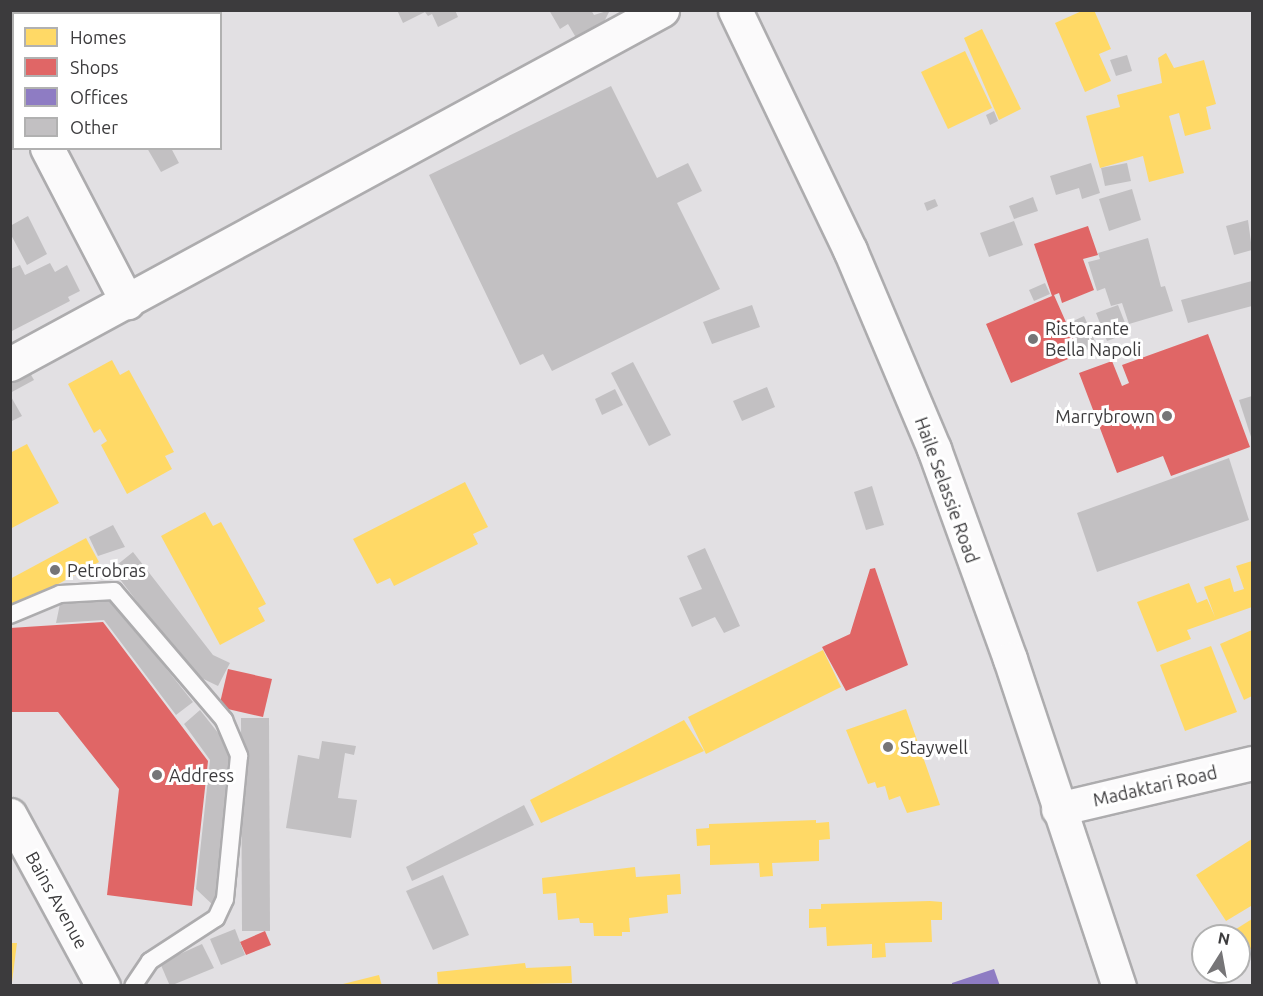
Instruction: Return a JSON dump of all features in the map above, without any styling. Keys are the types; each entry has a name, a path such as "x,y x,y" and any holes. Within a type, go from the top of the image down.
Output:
{"street":[{"path":"10,363 127,302 662,10"},
{"name":"Haile Selassie Road","path":"735,10 850,250 934,449 1010,659 1058,809 1119,986"},
{"path":"48,150 127,302"},
{"name":"Madaktari Road","path":"1058,809 1252,763"},
{"name":"Bains Avenue","path":"10,815 103,986"}],"lane":[{"path":"10,615 60,594 114,591 224,720 239,756 225,899 216,918 150,961 133,986"}],"building: Homes":[{"path":"1084,10 1094,10 1111,49 1099,54 1111,81 1085,92 1055,23"},
{"path":"982,29 1021,109 999,120 964,38"},
{"path":"965,51 992,108 948,129 921,72"},
{"path":"1166,53 1174,68 1204,60 1216,104 1206,107 1211,129 1185,136 1179,113 1169,116 1184,173 1149,182 1143,156 1100,168 1086,116 1120,107 1117,95 1162,83 1158,58"},
{"path":"112,360 120,375 129,370 174,452 165,456 172,469 127,494 101,445 107,441 100,429 94,433 68,384"},
{"path":"27,444 59,503 10,529 10,453"},
{"path":"465,482 488,527 473,534 478,544 394,586 390,578 377,584 353,539"},
{"path":"205,512 213,526 221,522 266,604 258,608 265,621 220,645 161,536"},
{"name":"Petrobras","path":"86,538 99,562 10,610 10,579"},
{"path":"1252,561 1252,607 1187,630 1191,639 1157,652 1137,602 1189,583 1197,603 1207,599 1215,617 1204,587 1230,578 1234,592 1244,589 1236,566"},
{"path":"1252,630 1252,696 1244,700 1220,644"},
{"path":"1211,646 1237,712 1185,731 1160,665"},
{"path":"823,650 841,687 706,754 688,717"},
{"path":"906,709 940,805 907,813 900,796 889,800 885,786 877,788 875,782 868,784 846,730"},
{"path":"684,720 704,751 541,823 530,800"},
{"path":"816,820 816,823 829,822 830,839 819,840 819,861 772,863 773,876 760,877 759,863 710,865 710,845 697,846 696,829 709,828 709,824"},
{"path":"1252,839 1252,908 1251,906 1226,921 1196,875"},
{"path":"635,867 636,877 680,874 681,894 667,895 668,913 629,918 630,932 622,932 622,936 594,936 593,923 580,923 579,918 558,920 556,893 543,894 542,878"},
{"path":"942,902 942,920 931,920 932,942 885,943 886,957 872,958 872,944 827,946 826,927 809,928 809,909 821,909 821,904"},
{"path":"1252,919 1251,949 1251,924 1244,924"},
{"path":"10,943 17,943 12,982 10,981"},
{"path":"525,963 526,968 571,966 572,983 438,986 437,972"},
{"path":"379,975 382,986 339,986 339,985"}],"building: Shops":[{"name":"Ristorante Bella Napoli","path":"1088,226 1098,255 1083,259 1094,290 1062,303 1059,293 1054,295 1080,354 1011,383 986,324 1052,296 1034,244"},
{"name":"Marrybrown","path":"1208,334 1250,447 1171,476 1163,456 1117,473 1079,373 1112,361 1122,386 1129,383 1122,365"},
{"path":"875,568 908,665 846,691 822,647 850,634 870,569"},
{"name":"Address","path":"103,622 208,761 192,906 107,895 119,789 58,712 10,712 10,628"},
{"path":"228,669 272,679 263,717 219,707"},
{"path":"265,931 271,945 246,955 240,942"}],"building: Offices":[{"path":"994,969 1000,986 952,986 952,983"}],"building: Other":[{"path":"397,10 455,10 458,17 438,27 432,14 428,16 425,12 403,23"},
{"path":"549,10 591,10 594,15 610,10 601,28 578,41 568,24 560,29"},
{"path":"1127,55 1132,71 1116,76 1110,60"},
{"path":"611,86 657,178 688,163 702,191 677,203 720,289 552,371 543,354 520,365 429,175"},
{"path":"994,111 998,121 990,125 986,115"},
{"path":"148,150 172,150 179,163 161,172"},
{"path":"1091,163 1100,193 1082,199 1079,188 1056,195 1050,176"},
{"path":"1127,163 1131,181 1105,186 1101,168"},
{"path":"1132,189 1141,220 1109,231 1099,199"},
{"path":"1033,197 1038,211 1014,219 1009,206"},
{"path":"935,199 938,206 927,211 924,203"},
{"path":"28,216 47,254 27,265 10,233 10,226"},
{"path":"1248,220 1252,250 1234,255 1226,226"},
{"path":"1014,221 1023,245 989,257 980,233"},
{"path":"1148,238 1161,287 1165,286 1173,311 1129,324 1122,303 1111,306 1105,288 1097,291 1088,262 1100,259 1098,253"},
{"path":"50,263 55,272 67,265 80,291 68,297 70,301 10,332 10,269 20,265 25,275"},
{"path":"1252,281 1252,306 1188,323 1181,300"},
{"path":"1045,283 1050,294 1034,301 1029,290"},
{"path":"752,305 760,327 712,344 703,322"},
{"path":"1118,305 1129,333 1107,341 1096,313"},
{"path":"1084,316 1097,346 1081,352 1069,323"},
{"path":"23,361 34,380 10,393 10,368"},
{"path":"633,362 671,435 649,446 611,373"},
{"path":"767,387 775,407 742,421 733,401"},
{"path":"615,389 623,405 602,415 595,399"},
{"path":"10,395 22,416 10,422"},
{"path":"1252,396 1252,440 1239,400"},
{"path":"1229,458 1249,520 1097,572 1077,513"},
{"path":"872,486 884,525 866,530 854,492"},
{"path":"113,525 125,547 98,556 89,537"},
{"path":"705,548 740,626 724,633 715,617 692,627 679,598 702,589 687,556"},
{"path":"133,552 213,655 230,663 218,686 193,674 112,569"},
{"path":"61,599 111,600 193,702 176,715 104,620 56,623"},
{"path":"200,710 230,748 234,761 215,907 196,889 210,760 184,724"},
{"path":"241,718 269,718 270,931 242,931"},
{"path":"322,741 356,746 354,755 345,753 338,798 357,800 351,838 286,828 298,755 319,759"},
{"path":"524,805 534,825 412,881 406,867"},
{"path":"443,875 469,935 433,950 406,891"},
{"path":"235,929 245,955 221,965 210,939"},
{"path":"202,944 214,968 170,986 160,963"}],"place":[{"name":"Ristorante Bella Napoli","path":"1033,339"},
{"name":"Marrybrown","path":"1167,416"},
{"name":"Petrobras","path":"55,570"},
{"name":"Staywell","path":"888,747"},
{"name":"Address","path":"157,775"}]}
